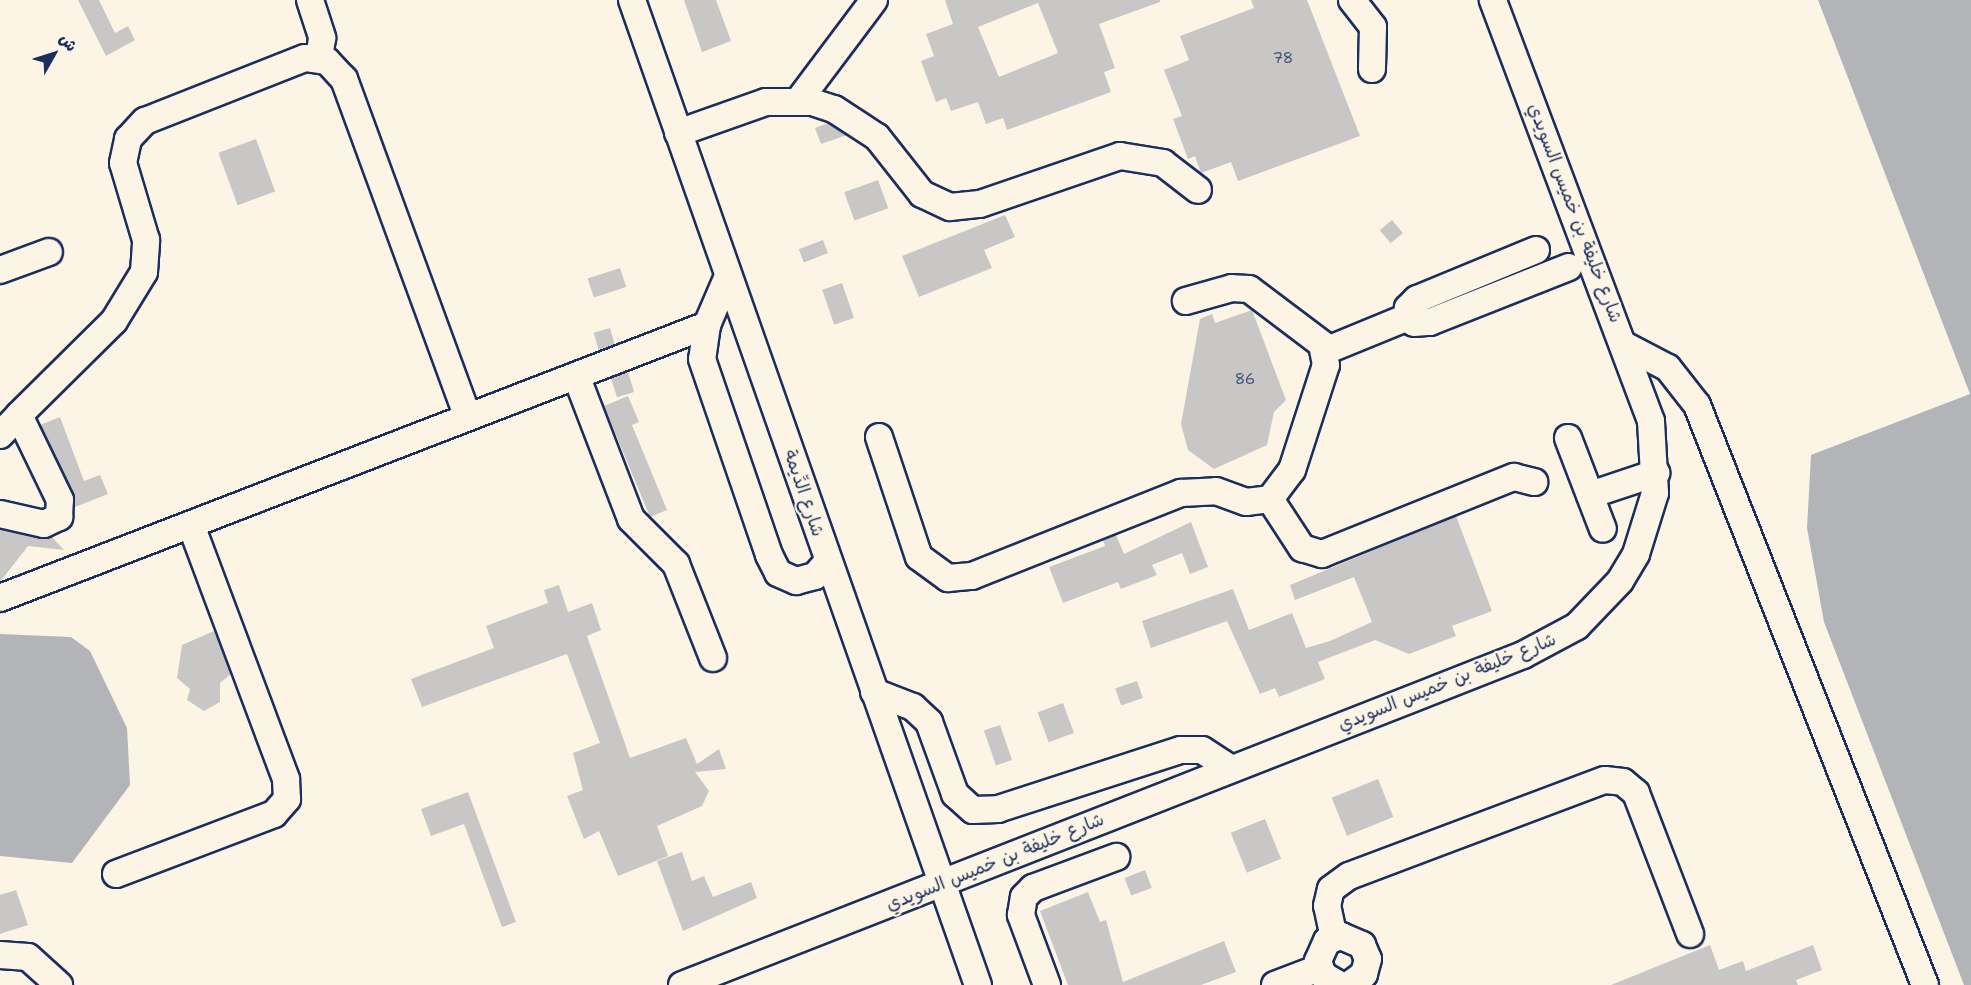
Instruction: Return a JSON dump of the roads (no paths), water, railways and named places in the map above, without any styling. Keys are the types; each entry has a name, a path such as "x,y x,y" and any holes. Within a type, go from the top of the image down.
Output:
{"street":[{"path":"310,0 322,38 319,59"},
{"path":"799,100 874,0"},
{"path":"1352,0 1373,27 1372,69"},
{"name":"شارع خليفة بن خميس السويدي","path":"682,985 1230,768 1523,655 1577,626 1620,581 1636,554 1656,472 1651,421 1626,346 1493,0"},
{"name":"شارع الدِّيمة","path":"634,1 678,133 978,985"},
{"path":"0,435 114,321 144,272 146,240 123,164 135,129 297,61 319,59 344,79 468,417"},
{"path":"678,133 766,102 799,100 854,121 877,137 922,194 950,207 980,204 1120,156 1163,163 1198,190"},
{"path":"1536,250 1418,299 1408,308 1408,317 1414,323 1430,322 1569,267"},
{"path":"0,270 49,252"},
{"path":"728,276 707,325 702,346 706,372 772,565 787,578 806,580 828,561"},
{"path":"879,437 919,557 948,578 972,576 1181,493 1216,491 1246,502 1270,499 1288,482 1326,364 1325,351 1313,333 1249,289 1232,288 1186,301"},
{"path":"1325,351 1408,317"},
{"path":"0,598 468,417 578,378 707,325"},
{"path":"1626,346 1668,368 1697,405 1925,985"},
{"path":"578,378 631,519 676,564 713,658"},
{"path":"0,514 44,524 61,513 43,458 19,415"},
{"path":"1568,438 1604,529"},
{"path":"1590,495 1656,472"},
{"path":"1270,499 1302,548 1322,554 1514,477 1534,482"},
{"path":"116,874 274,814 288,793 191,525"},
{"path":"874,692 913,706 929,722 955,794 973,810 998,809 1181,750 1202,750 1230,768"},
{"path":"1334,938 1327,906 1331,889 1349,876 1605,780 1623,782 1640,800 1690,934"},
{"path":"1047,985 1021,915 1024,897 1033,888 1116,857"},
{"path":"1349,936 1366,951 1364,974 1349,985 1329,981 1319,968 1322,947 1334,938 1349,936"},
{"path":"0,956 28,957 59,985"},
{"path":"1275,985 1319,968"}]}
